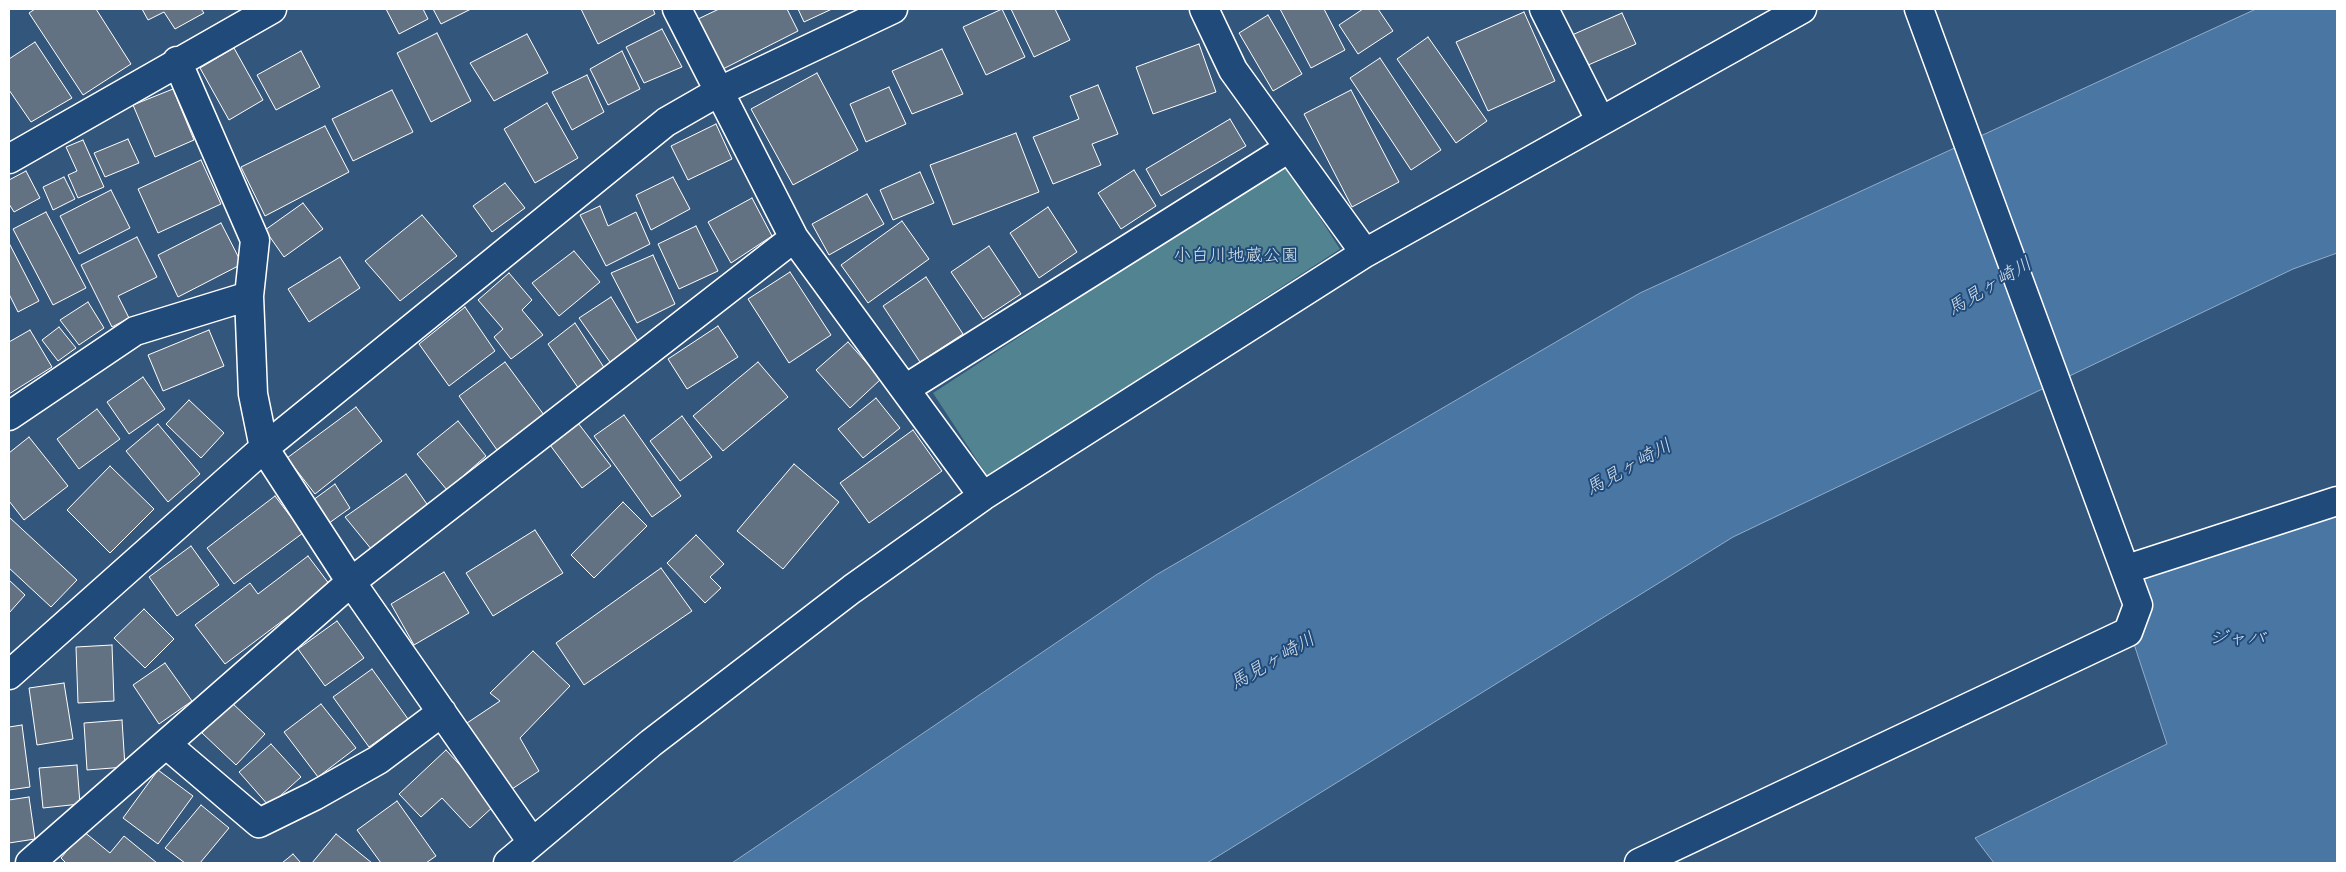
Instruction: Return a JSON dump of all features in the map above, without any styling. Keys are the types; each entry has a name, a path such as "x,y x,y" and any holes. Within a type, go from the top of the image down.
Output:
{"street":[{"path":"9,159 177,61 272,9"},
{"path":"677,9 794,238 983,496"},
{"path":"9,674 264,448 666,122 720,92 893,9"},
{"path":"1204,9 1232,70 1366,253"},
{"path":"1544,9 1600,120"},
{"path":"508,863 650,743 821,612 983,496 1366,253 1600,120 1802,9"},
{"path":"1639,863 2128,632 2138,605 2127,569 1919,9"},
{"path":"177,61 255,240 249,296 253,394 264,448 351,582 532,842"},
{"path":"905,389 1289,148"},
{"path":"30,863 351,582 794,238"},
{"path":"9,416 135,331 249,296"},
{"path":"2127,569 2337,501"},
{"path":"166,744 259,822 314,796 378,760 442,712"}],"green space":[{"name":"小白川地蔵公園","path":"1285,164 1340,249 988,477 933,393"}],"water":[{"name":"馬見ヶ崎川","path":"2256,9 2337,9 2337,253 2293,269 1733,537 1207,863 732,863 1156,575 1640,293"},
{"name":"ジャバ","path":"2337,501 2337,863 1994,863 1975,838 2167,744 2132,638 2127,569"}],"building":[{"path":"35,9 96,9 131,64 83,95 29,13"},
{"path":"142,9 201,9 204,13 175,29 164,12 148,20"},
{"path":"386,9 423,9 428,19 399,34"},
{"path":"433,9 471,9 441,24"},
{"path":"581,9 653,9 655,14 598,44"},
{"path":"719,9 787,9 798,31 723,69 698,19"},
{"path":"798,9 832,9 804,22"},
{"path":"1002,9 1025,57 986,75 963,27"},
{"path":"1011,9 1055,9 1070,40 1034,57"},
{"path":"1280,9 1324,9 1345,50 1311,68"},
{"path":"1363,9 1378,9 1393,31 1358,54 1339,25"},
{"path":"1524,12 1555,81 1488,111 1456,42"},
{"path":"1622,13 1636,44 1586,66 1572,35"},
{"path":"1268,15 1302,74 1273,91 1239,33"},
{"path":"662,29 682,67 644,83 626,47"},
{"path":"437,33 471,101 431,122 397,53"},
{"path":"527,34 548,73 494,101 470,63"},
{"path":"1428,37 1487,121 1456,143 1397,59"},
{"path":"35,42 72,98 31,122 9,90 9,59"},
{"path":"1199,44 1216,92 1153,114 1136,67"},
{"path":"234,48 263,100 229,120 200,68"},
{"path":"942,49 963,94 912,114 892,71"},
{"path":"301,51 320,87 276,110 257,75"},
{"path":"622,51 640,89 608,105 590,69"},
{"path":"1380,58 1441,150 1411,170 1350,78"},
{"path":"817,73 858,150 793,185 751,109"},
{"path":"587,75 604,112 572,130 552,92"},
{"path":"1098,85 1118,134 1092,144 1101,165 1053,184 1033,137 1079,119 1070,96"},
{"path":"889,87 906,124 866,142 850,104"},
{"path":"173,89 194,140 155,157 133,105"},
{"path":"392,90 413,132 353,161 332,119"},
{"path":"1351,90 1399,182 1352,207 1304,114"},
{"path":"547,103 578,158 535,183 504,129"},
{"path":"1230,119 1246,146 1161,196 1146,169"},
{"path":"716,124 732,159 688,180 671,146"},
{"path":"325,126 349,172 265,216 241,167"},
{"path":"1016,133 1039,192 953,225 930,165"},
{"path":"128,139 139,163 105,177 94,153"},
{"path":"83,140 104,187 78,198 68,175 77,171 66,147"},
{"path":"201,160 221,204 158,233 138,189"},
{"path":"1134,170 1156,206 1121,229 1098,193"},
{"path":"26,171 40,198 14,212 9,204 9,180"},
{"path":"920,172 934,203 893,220 880,190"},
{"path":"64,177 75,199 53,210 43,187"},
{"path":"673,177 690,209 651,230 636,195"},
{"path":"505,183 525,208 492,232 473,206"},
{"path":"111,190 130,228 79,254 60,216"},
{"path":"867,194 884,224 829,255 812,224"},
{"path":"752,198 772,236 731,263 708,222"},
{"path":"303,203 323,229 284,257 265,230"},
{"path":"600,206 608,226 636,212 650,244 606,266 580,215"},
{"path":"1048,207 1077,252 1039,278 1010,233"},
{"path":"46,212 86,288 53,305 13,229"},
{"path":"422,215 457,256 400,301 365,261"},
{"path":"902,221 929,259 868,303 841,265"},
{"path":"221,223 242,264 178,297 158,255"},
{"path":"696,226 718,271 679,289 658,244"},
{"path":"137,237 157,277 118,296 129,318 112,327 81,265"},
{"path":"9,243 39,301 18,312 9,294"},
{"path":"989,246 1021,294 983,319 951,272"},
{"path":"574,251 600,282 559,316 532,283"},
{"path":"653,255 675,304 637,323 611,273"},
{"path":"340,257 360,288 309,322 288,289"},
{"path":"790,272 831,335 789,363 748,299"},
{"path":"509,273 532,300 522,310 543,335 511,359 494,337 503,329 478,300"},
{"path":"926,277 963,334 920,362 883,306"},
{"path":"611,297 639,343 610,362 579,318"},
{"path":"88,302 104,328 79,345 60,320"},
{"path":"465,307 495,351 449,386 419,344"},
{"path":"575,323 605,369 579,389 548,344"},
{"path":"718,326 738,357 687,389 668,359"},
{"path":"59,327 76,348 58,361 42,340"},
{"path":"30,330 52,367 9,394 9,342"},
{"path":"209,330 224,366 163,391 148,355"},
{"path":"848,342 881,379 850,408 816,370"},
{"path":"505,362 544,415 497,450 459,396"},
{"path":"758,362 788,397 723,451 693,416"},
{"path":"143,377 165,409 129,434 107,402"},
{"path":"876,398 900,428 863,458 838,429"},
{"path":"189,400 224,433 201,458 166,424"},
{"path":"356,407 382,441 315,494 287,458"},
{"path":"97,409 120,439 79,469 57,439"},
{"path":"624,415 681,496 652,517 594,436"},
{"path":"682,416 712,457 680,481 650,441"},
{"path":"458,421 486,456 447,490 417,454"},
{"path":"578,423 611,466 582,488 550,445"},
{"path":"158,424 200,474 168,502 126,451"},
{"path":"913,430 942,471 869,523 840,483"},
{"path":"29,437 68,486 24,520 9,501 9,453"},
{"path":"794,464 839,502 783,569 737,531"},
{"path":"110,466 154,509 110,553 67,510"},
{"path":"406,474 429,507 372,550 345,517"},
{"path":"335,484 350,508 325,526 309,503"},
{"path":"275,496 303,533 234,584 207,548"},
{"path":"623,502 647,526 594,578 571,555"},
{"path":"9,517 77,580 51,607 9,568"},
{"path":"535,530 563,573 493,616 466,573"},
{"path":"696,535 724,564 710,577 721,588 705,603 667,563"},
{"path":"191,546 219,585 177,616 149,577"},
{"path":"308,556 330,585 225,664 195,625 250,583 258,594"},
{"path":"661,568 692,611 584,685 556,643"},
{"path":"444,572 469,613 414,645 391,604"},
{"path":"9,580 25,595 9,613"},
{"path":"144,609 174,639 145,668 114,638"},
{"path":"337,621 364,658 325,686 298,649"},
{"path":"112,645 114,701 78,703 76,647"},
{"path":"533,651 570,686 520,738 539,771 509,791 464,725 500,701 490,693"},
{"path":"165,663 192,701 159,724 133,685"},
{"path":"372,669 408,719 369,747 333,697"},
{"path":"64,683 73,739 37,745 29,688"},
{"path":"231,702 265,734 236,765 202,733"},
{"path":"321,704 356,748 318,777 284,732"},
{"path":"122,720 125,767 87,770 84,723"},
{"path":"22,725 30,787 9,790 9,727"},
{"path":"271,744 301,777 269,806 239,772"},
{"path":"446,750 496,804 470,828 442,798 421,817 399,794"},
{"path":"77,765 80,804 43,808 39,768"},
{"path":"158,770 193,796 158,844 123,818"},
{"path":"29,797 35,839 9,843 9,800"},
{"path":"397,801 436,856 426,863 381,863 357,830"},
{"path":"201,805 229,828 200,863 185,863 165,848"},
{"path":"83,831 110,853 124,836 157,863 66,863 61,858"},
{"path":"336,834 372,863 312,863"},
{"path":"293,854 301,863 282,863"}]}
